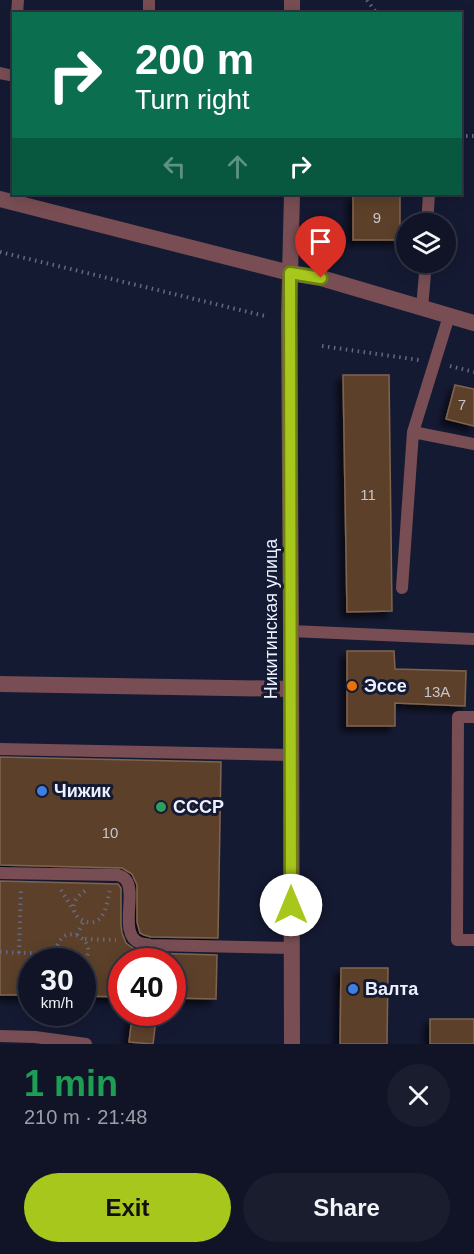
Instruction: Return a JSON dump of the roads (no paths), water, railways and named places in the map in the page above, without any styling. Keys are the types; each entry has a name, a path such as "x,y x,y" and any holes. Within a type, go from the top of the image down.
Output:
{"street":[{"name":"Никитинская улица","path":"292,195 290,273 292,1044"},
{"path":"0,199 290,273 321,278 474,323"},
{"path":"0,684 291,689"}],"lane":[{"path":"428,213 429,195"},
{"path":"422,308 425,273"},
{"path":"402,588 413,432 448,316"},
{"path":"413,432 474,444"},
{"path":"291,631 474,639"},
{"path":"474,717 458,717 457,940 474,940"},
{"path":"0,749 291,755"},
{"path":"0,873 112,875 124,878 129,888 129,924 133,938 140,943 292,948"},
{"path":"0,1036 35,1037 86,1044"}],"place":[{"name":"Эссе","path":"352,686"},
{"name":"Чижик","path":"42,791"},
{"name":"СССР","path":"161,807"},
{"name":"Валта","path":"353,989"}]}
